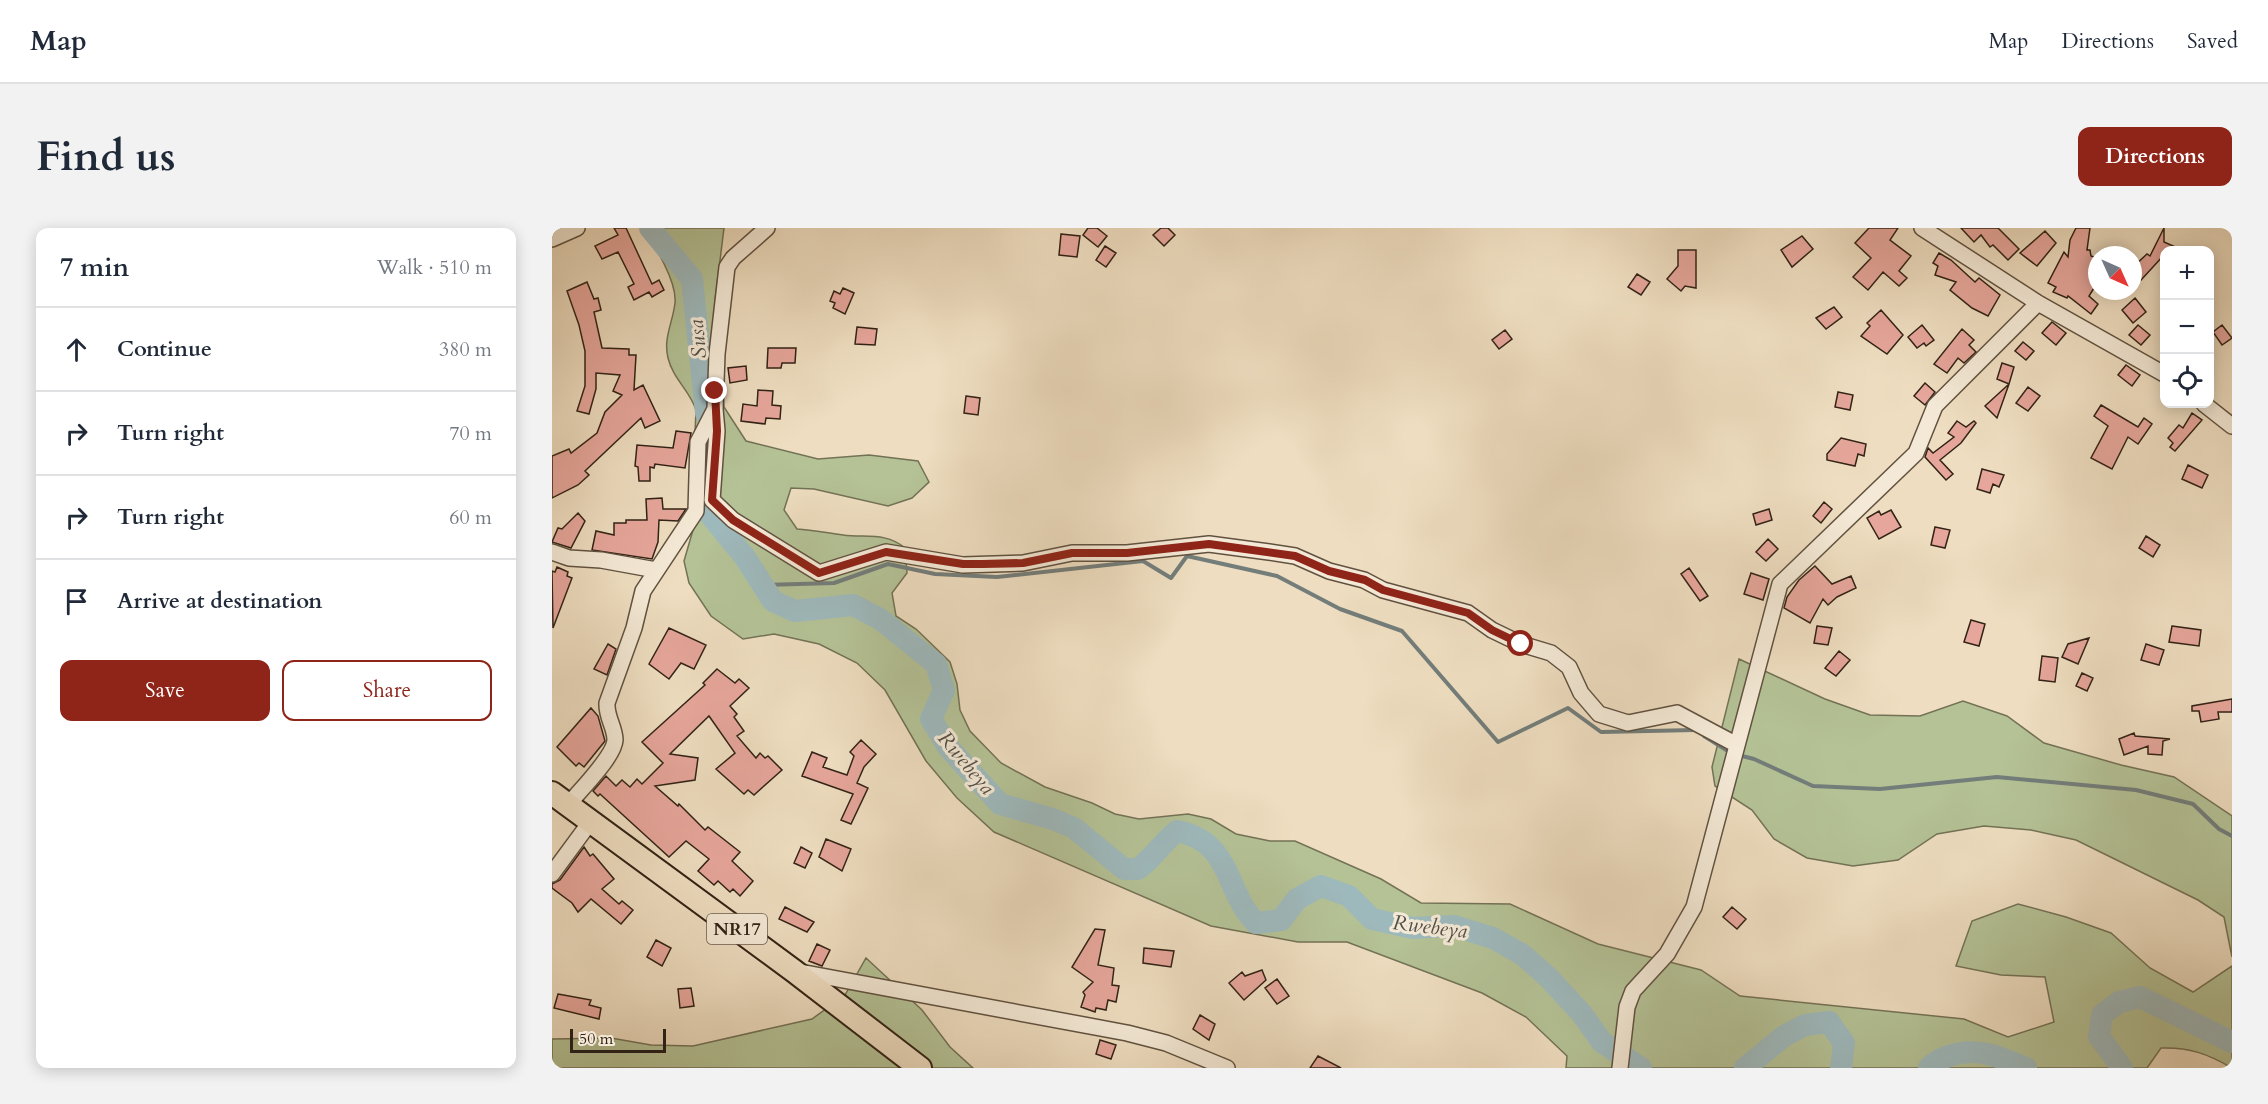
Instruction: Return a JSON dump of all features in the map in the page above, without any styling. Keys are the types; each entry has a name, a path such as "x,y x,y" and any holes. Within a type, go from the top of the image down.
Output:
{"main road":[{"name":"NR17","path":"560,799 794,971 920,1068"}],"street":[{"path":"552,239 577,228"},
{"path":"767,228 733,258 727,267 717,354 715,409 717,431 712,500 733,520 819,573 886,552 963,564 1023,563 1072,553 1127,553 1209,544 1295,556 1329,571 1365,580 1383,590 1468,613 1492,630 1521,644 1551,653 1569,667 1581,693 1599,714 1628,723 1677,713 1737,745"},
{"path":"1922,228 2038,303 2160,372"},
{"path":"1620,1068 1627,1007 1633,992 1667,954 1694,908 1783,578 1916,453 1935,405 2038,303"},
{"path":"2209,408 2232,426"},
{"path":"560,799 613,749 615,736 607,704 634,628 643,591 696,511 698,442 715,409"},
{"path":"552,552 569,558 601,560 656,570"},
{"path":"552,874 591,821"},
{"path":"794,971 1127,1033 1166,1043 1227,1068"}],"green space":[{"path":"641,228 724,228 715,301 724,407 746,441 818,459 869,455 918,461 929,482 912,498 888,506 814,489 791,488 784,510 797,529 883,538 905,548 907,573 892,593 896,616 916,629 950,662 957,684 960,710 970,731 1001,763 1045,787 1092,803 1115,814 1139,819 1188,814 1211,819 1236,834 1270,841 1295,841 1381,879 1421,903 1510,904 1598,944 1701,970 1740,996 1964,1019 2008,1037 2054,1022 2045,977 2001,975 1956,966 1972,921 2018,904 2066,917 2111,933 2150,968 2193,992 2232,966 2232,1068 2198,1052 2161,1048 2147,1068 1566,1068 1567,1056 1526,1017 1482,993 1347,942 1298,942 1211,926 994,832 957,798 926,761 885,690 857,663 819,644 774,634 743,639 711,616 689,583 684,561 693,530 696,410 668,358 667,337 675,303 675,294 669,274"},
{"path":"1739,659 1825,699 1870,715 1920,716 1963,701 2007,716 2044,743 2121,765 2174,777 2232,816 2232,957 2224,917 2198,900 2076,840 2031,830 1984,826 1937,834 1898,860 1853,866 1807,858 1774,839 1752,810 1715,786 1712,767"},
{"path":"866,958 922,1010 950,1047 973,1068 552,1068 552,1039 611,1038 651,1045 693,1046 812,1019 845,995"}],"building":[{"path":"614,228 626,228 652,284 659,280 664,290 652,297 649,292 634,300 628,287 634,284 618,252 602,259 595,246 618,235"},
{"path":"1088,228 1097,228 1107,236 1098,247 1083,235"},
{"path":"1161,228 1168,228 1175,235 1164,246 1153,235"},
{"path":"1869,228 1898,228 1890,240 1911,256 1899,271 1907,278 1899,286 1883,272 1868,290 1853,277 1871,258 1855,243"},
{"path":"1961,228 1998,228 2019,249 2008,260 1993,245 1990,247 1981,235 1974,242"},
{"path":"2076,228 2090,228 2087,250 2088,300 2094,300 2098,304 2091,314 2068,296 2067,298 2053,292 2056,287 2048,283 2064,252 2068,257 2070,240"},
{"path":"2164,228 2164,242 2173,246 2160,246 2160,259 2142,279 2142,259 2147,254 2150,256"},
{"path":"2045,231 2056,243 2037,266 2020,253"},
{"path":"1061,234 1080,236 1077,257 1059,255"},
{"path":"1802,236 1813,249 1792,267 1781,250"},
{"path":"1105,246 1116,253 1106,267 1096,260"},
{"path":"1678,250 1696,250 1696,288 1685,286 1681,291 1667,279 1678,266"},
{"path":"1939,253 1951,260 1975,282 1979,278 2000,295 1988,316 1972,308 1950,290 1956,282 1935,275 1938,266 1933,263"},
{"path":"1637,274 1650,282 1641,295 1628,287"},
{"path":"587,282 594,299 598,298 601,310 594,312 602,348 629,349 629,355 636,355 634,390 643,385 660,421 645,428 641,418 585,471 589,475 578,485 552,498 552,456 569,449 571,453 597,433 605,412 622,395 613,391 620,375 596,373 596,389 589,414 577,411 585,386 585,351 567,291"},
{"path":"843,288 854,293 845,314 833,308 835,303 830,301 834,291 840,294"},
{"path":"2133,300 2137,300 2146,312 2133,323 2122,310"},
{"path":"1834,307 1842,317 1826,329 1816,318"},
{"path":"1881,310 1903,335 1887,354 1861,336 1870,326 1867,323"},
{"path":"2052,322 2066,333 2056,345 2042,333"},
{"path":"1922,325 1934,340 1926,346 1924,343 1917,348 1908,337"},
{"path":"2138,325 2150,335 2141,345 2129,335"},
{"path":"2222,325 2232,338 2222,345 2214,331"},
{"path":"857,327 877,329 875,345 855,344"},
{"path":"1962,329 1974,340 1969,345 1976,352 1964,363 1958,358 1947,373 1934,364"},
{"path":"1505,330 1512,339 1499,349 1492,340"},
{"path":"2023,342 2034,351 2026,360 2015,351"},
{"path":"768,348 796,348 795,363 782,363 781,368 767,368"},
{"path":"2002,363 2014,367 2009,384 1997,379"},
{"path":"2126,365 2140,375 2132,386 2118,375"},
{"path":"746,366 747,380 730,383 728,368"},
{"path":"1925,383 1935,392 1925,405 1914,396"},
{"path":"2009,384 1997,418 1985,406"},
{"path":"2028,387 2040,396 2028,411 2016,403"},
{"path":"758,390 773,391 772,405 781,406 780,419 766,418 765,424 741,421 743,404 757,406"},
{"path":"1838,392 1853,395 1850,410 1835,407"},
{"path":"966,396 980,398 978,415 964,413"},
{"path":"2101,405 2138,427 2144,418 2152,424 2138,444 2128,437 2112,469 2091,458 2108,426 2094,416"},
{"path":"2192,413 2202,420 2175,451 2170,447 2173,443 2168,438 2179,425 2183,428"},
{"path":"1957,421 1966,427 1974,421 1976,423 1961,443 1940,460 1953,474 1946,480 1925,457 1928,448 1933,453 1954,437 1948,433"},
{"path":"676,431 691,433 685,468 655,464 654,468 650,467 650,481 639,481 638,467 635,466 637,445 673,448"},
{"path":"1841,438 1866,444 1864,456 1858,454 1855,466 1827,460 1827,454"},
{"path":"2188,465 2208,475 2202,488 2182,479"},
{"path":"1982,469 2004,475 1999,487 1993,484 1990,493 1977,489"},
{"path":"662,498 663,509 686,509 678,521 659,520 658,542 652,559 592,550 596,531 614,535 614,523 626,523 626,520 647,520 646,499"},
{"path":"1824,502 1832,509 1821,523 1813,516"},
{"path":"1769,509 1772,520 1756,525 1753,514"},
{"path":"1891,510 1901,527 1879,539 1867,518 1879,511 1881,515"},
{"path":"578,513 585,521 571,548 552,542 558,528 562,529"},
{"path":"1935,527 1950,530 1945,548 1931,545"},
{"path":"2146,536 2160,545 2153,557 2139,548"},
{"path":"1768,539 1778,549 1766,561 1756,552"},
{"path":"1815,566 1832,584 1851,576 1856,588 1837,597 1828,605 1823,599 1810,623 1784,608 1787,597 1799,580"},
{"path":"557,567 568,572 567,576 572,578 553,628 552,571 555,572"},
{"path":"1689,568 1708,596 1700,601 1681,574"},
{"path":"1751,573 1769,579 1763,600 1744,594"},
{"path":"1971,620 1985,624 1979,646 1964,642"},
{"path":"1817,626 1832,628 1828,645 1814,643"},
{"path":"2172,626 2201,630 2199,646 2169,642"},
{"path":"669,628 706,645 694,669 681,663 669,679 649,664"},
{"path":"2089,638 2078,664 2062,657 2068,644"},
{"path":"608,644 616,649 607,675 594,669"},
{"path":"2146,644 2164,650 2159,665 2141,660"},
{"path":"1839,651 1850,660 1836,676 1825,668"},
{"path":"2042,656 2058,658 2055,682 2039,680"},
{"path":"717,669 735,683 739,679 749,688 730,706 737,714 734,717 744,731 737,736 756,758 760,753 765,758 768,756 782,770 754,795 748,790 744,794 716,769 735,753 709,716 670,754 698,758 695,780 655,786 678,806 679,804 705,830 708,827 740,852 732,861 753,881 740,896 733,889 730,892 718,881 714,885 698,871 709,859 686,841 669,857 600,794 598,796 593,791 606,776 616,786 622,780 630,787 637,779 642,784 663,763 642,742 705,685 703,683"},
{"path":"2082,673 2093,678 2087,691 2076,686"},
{"path":"2232,699 2232,712 2218,712 2219,719 2201,722 2199,711 2192,711 2192,706"},
{"path":"591,708 598,716 605,741 584,767 579,763 576,766 557,747"},
{"path":"2134,733 2135,736 2170,739 2163,741 2162,755 2148,754 2148,746 2124,755 2119,739"},
{"path":"861,740 876,754 864,767 857,783 868,788 851,824 841,820 853,794 802,776 812,752 827,758 823,767 847,775 854,756 850,752"},
{"path":"826,839 851,849 842,871 819,857"},
{"path":"584,847 614,879 602,889 619,904 622,901 633,910 621,924 591,899 578,912 572,903 552,888 552,884 560,880"},
{"path":"801,847 812,853 805,868 794,863"},
{"path":"785,907 814,922 807,932 779,919"},
{"path":"1732,907 1746,919 1737,929 1723,917"},
{"path":"1095,929 1105,930 1098,965 1114,968 1112,985 1119,986 1116,1002 1108,1000 1106,1010 1096,1008 1095,1012 1081,1007 1085,995 1083,992 1093,982 1072,967"},
{"path":"656,940 671,948 662,966 647,957"},
{"path":"817,944 830,950 822,966 809,961"},
{"path":"1144,948 1174,951 1171,967 1143,963"},
{"path":"1262,970 1266,980 1244,1000 1229,983 1242,972 1245,976"},
{"path":"1277,979 1289,996 1277,1004 1265,988"},
{"path":"691,988 694,1006 680,1008 678,989"},
{"path":"558,994 591,1000 589,1005 601,1008 599,1019 554,1008"},
{"path":"1200,1015 1215,1024 1209,1040 1193,1029"},
{"path":"1100,1040 1116,1045 1111,1059 1096,1054"},
{"path":"1318,1056 1341,1068 1310,1068"}],"waterway":[{"name":"Rwebeya","path":"650,228 692,279 706,413 713,427 701,467 703,506 744,556 773,601 795,611 853,605 880,619 936,664 944,690 931,719 948,747 1000,804 1053,819 1074,828 1124,869 1138,869 1177,831 1195,837 1218,857 1238,897 1256,923 1281,920 1297,899 1321,886 1349,896 1372,919 1413,928 1454,926 1493,938 1523,955 1549,978 1582,1014 1602,1042 1641,1068"},
{"path":"763,585 834,583 888,564 935,574 997,577 1143,561 1171,578 1187,556 1277,576 1340,609 1402,631 1498,742 1568,708 1601,732 1695,730"},
{"path":"1704,736 1731,753"},
{"path":"1738,755 1754,759 1813,786 1880,789 1997,777 2136,790 2193,804 2219,829 2232,836"},
{"name":"Rwebeya","path":"2122,1068 2099,1036 2102,1015 2119,1002 2140,997 2232,1042"},
{"name":"Rwebeya","path":"1745,1068 1784,1036 1805,1025 1829,1022 1844,1043 1841,1068"},
{"name":"Rwebeya","path":"1929,1068 1943,1058 1969,1052 1988,1054 2026,1068"}],"route":[{"path":"715,391 717,431 712,500 733,520 819,573 886,552 963,564 983,564 1023,563 1072,553 1127,553 1209,544 1295,556 1329,571 1365,580 1383,590 1468,613 1492,630 1521,644"}],"water label":[{"name":"Susa","path":"698,339"}]}
